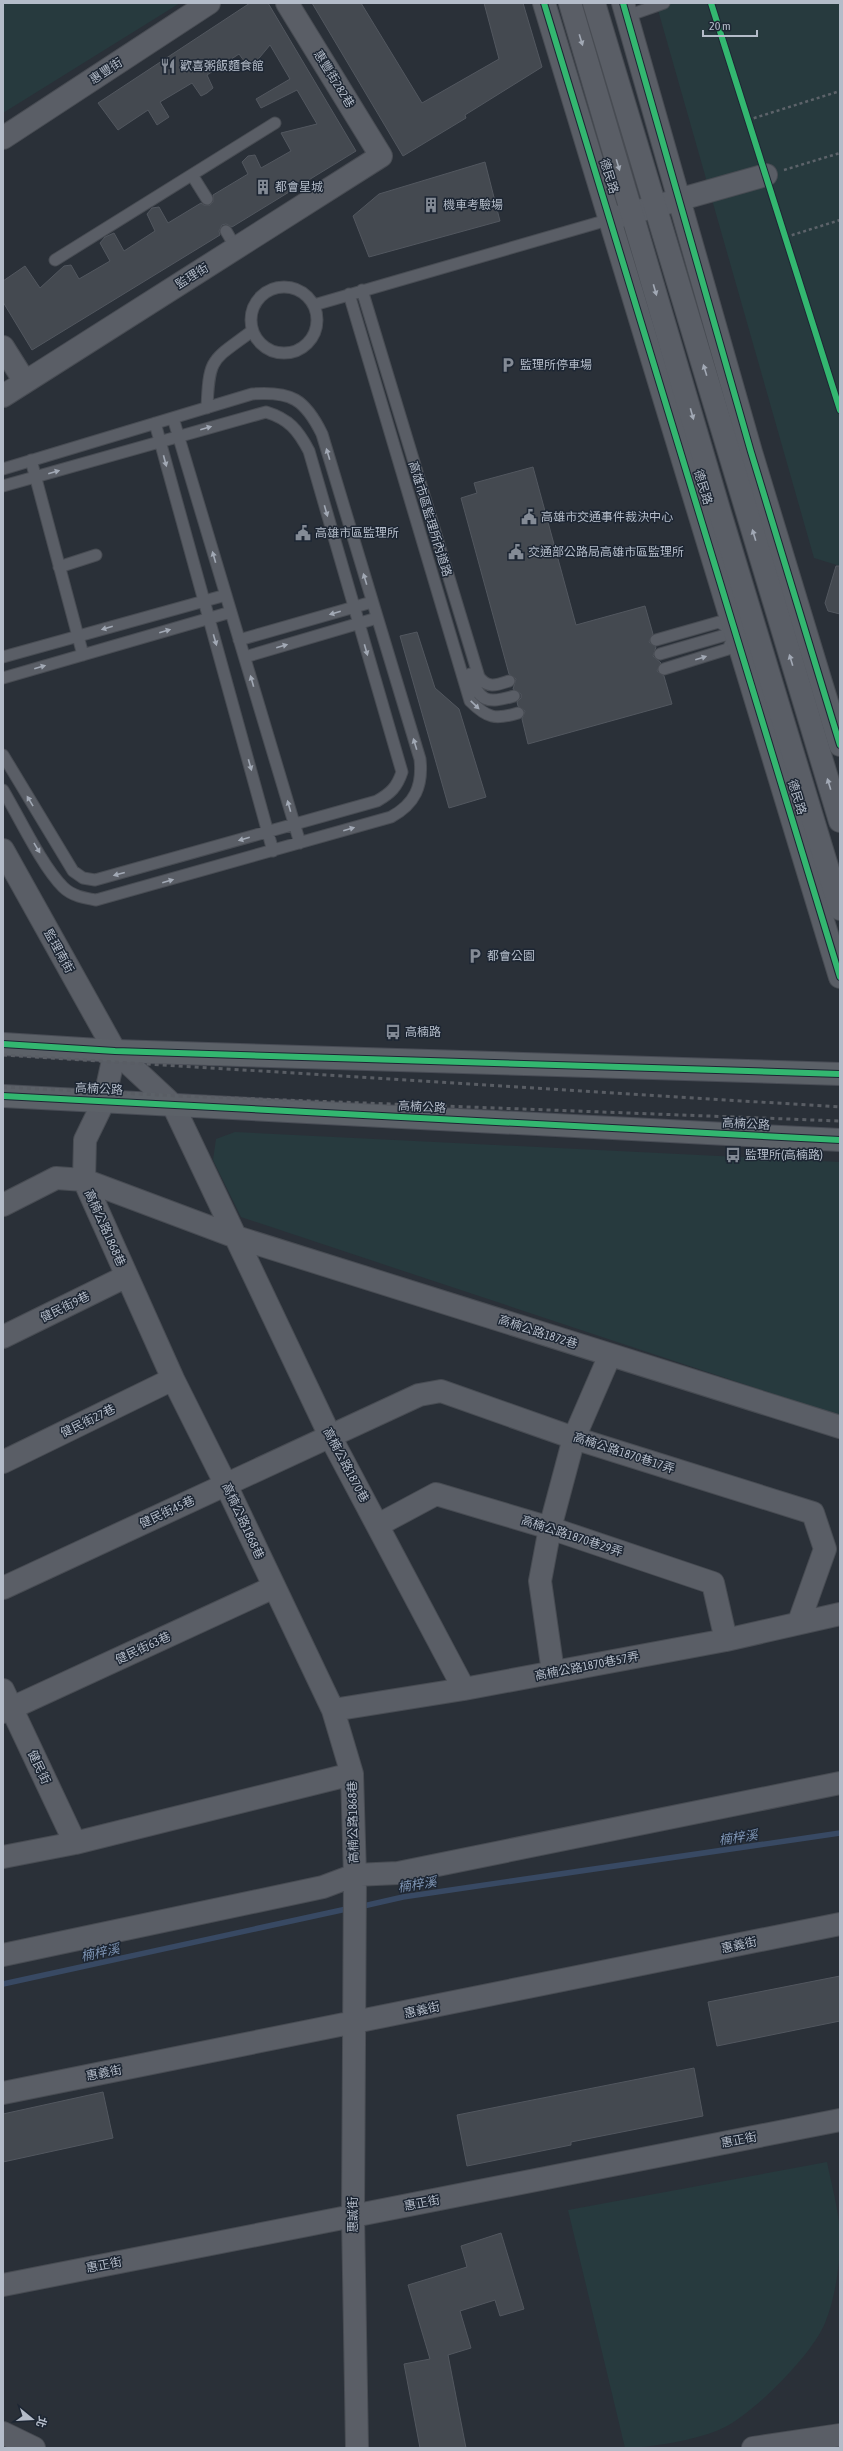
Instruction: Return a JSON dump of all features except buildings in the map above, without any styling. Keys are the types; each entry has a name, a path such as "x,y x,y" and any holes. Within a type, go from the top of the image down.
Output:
{"main road":[{"path":"3,1044 115,1051 840,1074"},
{"name":"高楠公路","path":"3,1096 840,1140"}],"street":[{"name":"惠豐街","path":"3,138 209,3"},
{"name":"惠豐街282巷","path":"287,3 382,156"},
{"name":"德民路","path":"544,3 610,219 695,463 780,747 840,977"},
{"name":"德民路","path":"570,3 633,212 695,463"},
{"path":"594,3 656,206 838,733"},
{"path":"625,9 679,200 739,449 814,734 840,821"},
{"name":"監理街","path":"3,396 231,239 382,156"},
{"path":"610,219 766,175"},
{"path":"3,347 25,382"},
{"path":"695,463 739,449"},
{"name":"德民路","path":"780,747 840,909"},
{"name":"監理南街","path":"3,850 115,1051 173,1105"},
{"path":"84,1180 85,1140 104,1101 115,1051"},
{"name":"高楠公路1870巷","path":"173,1105 331,1438 464,1689"},
{"name":"高楠公路1872巷","path":"3,1204 56,1178 84,1180 236,1237 840,1427"},
{"name":"高楠公路1868巷","path":"84,1180 173,1380 226,1485 333,1710 352,1774 354,1874 352,1981"},
{"name":"健民街9巷","path":"3,1337 127,1276"},
{"path":"553,1672 540,1581 550,1528 574,1438 610,1355"},
{"name":"健民街27巷","path":"3,1462 173,1380"},
{"name":"高楠公路1870巷17弄","path":"331,1438 419,1395 441,1392 574,1438 813,1513 825,1549 799,1622"},
{"name":"健民街45巷","path":"3,1588 331,1438"},
{"name":"高楠公路1870巷29弄","path":"378,1525 436,1494 550,1528 713,1583 726,1640"},
{"name":"健民街63巷","path":"6,1703 274,1587"},
{"name":"高楠公路1870巷57弄","path":"333,1710 464,1689 726,1640 799,1622 840,1614"},
{"name":"健民街","path":"6,1703 74,1843"},
{"path":"3,1858 74,1843 352,1774"},
{"path":"3,1955 323,1887 354,1874 398,1873 840,1783"},
{"name":"惠義街","path":"3,2093 353,2024 840,1924"},
{"name":"惠誠街","path":"352,1981 353,2216 357,2448"},
{"name":"惠正街","path":"3,2285 840,2120"},
{"path":"3,2433 34,2448"},
{"path":"753,2448 840,2435"}],"lane":[{"path":"625,9 664,3"},
{"path":"55,260 275,124"},
{"path":"192,175 206,199"},
{"path":"314,305 610,219"},
{"path":"287,286 298,289 307,295 314,305 317,326 310,340 297,351 275,352 266,348 258,341 252,331 250,320 252,309 258,299 271,289 287,286"},
{"name":"高雄市區監理所內道路","path":"355,292 479,677 483,683 490,686 509,681"},
{"name":"高雄市區監理所內道路","path":"355,292 474,687 481,696 493,702 514,696"},
{"name":"高雄市區監理所內道路","path":"355,292 470,701 485,714 493,717 502,718 518,713"},
{"path":"207,408 208,382 214,360 252,331"},
{"path":"3,469 252,394 286,394 298,400 312,413 322,434 420,759 422,776 417,789 401,811 391,817 96,900 77,896 63,887 50,870 3,790"},
{"path":"3,486 179,435 266,412 279,416 291,424 300,433 309,451 402,772 397,785 388,794 377,801 95,880 83,878 72,871 3,755"},
{"path":"173,418 300,843"},
{"path":"155,423 273,851"},
{"path":"31,460 83,655"},
{"path":"59,567 96,555"},
{"path":"3,657 226,595"},
{"path":"239,640 372,602"},
{"path":"3,678 231,612"},
{"path":"245,657 377,618"},
{"path":"656,640 719,622 745,630"},
{"path":"660,654 745,630"},
{"path":"664,669 728,649 745,630"},
{"path":"780,747 814,734 838,733"}],"path":[{"path":"748,120 840,91"},
{"path":"746,113 751,127"},
{"path":"766,175 840,153"},
{"path":"786,237 840,220"},
{"path":"784,230 788,245"}],"green space":[{"path":"3,3 180,3 3,113"},
{"path":"656,3 840,3 840,566 814,558"},
{"path":"235,1132 840,1162 840,1416 241,1217 213,1160 216,1139"},
{"path":"827,2162 839,2220 839,2260 829,2314 818,2336 808,2351 781,2382 765,2397 750,2410 723,2428 702,2436 675,2442 625,2448 568,2210"}],"waterway":[{"name":"楠梓溪","path":"359,1907 403,1897 840,1833"},
{"name":"楠梓溪","path":"3,1984 351,1908"}],"railway":[{"path":"3,1055 840,1107"},
{"path":"3,1087 179,1096 840,1121"}],"cycle path":[{"path":"544,3 840,977"},
{"path":"623,3 751,452 840,745"},
{"path":"711,3 840,410"},
{"path":"3,1044 115,1051 840,1074"},
{"path":"3,1096 840,1140"}],"place":[{"name":"歡喜粥飯麵食館","path":"168,66"},
{"name":"都會星城","path":"263,187"},
{"name":"機車考驗場","path":"431,205"},
{"name":"監理所停車場","path":"508,365"},
{"name":"高雄市交通事件裁決中心","path":"529,517"},
{"name":"高雄市區監理所","path":"303,533"},
{"name":"交通部公路局高雄市區監理所","path":"516,552"},
{"name":"都會公園","path":"475,956"},
{"name":"高楠路","path":"393,1032"},
{"name":"監理所(高楠路)","path":"733,1155"}]}
